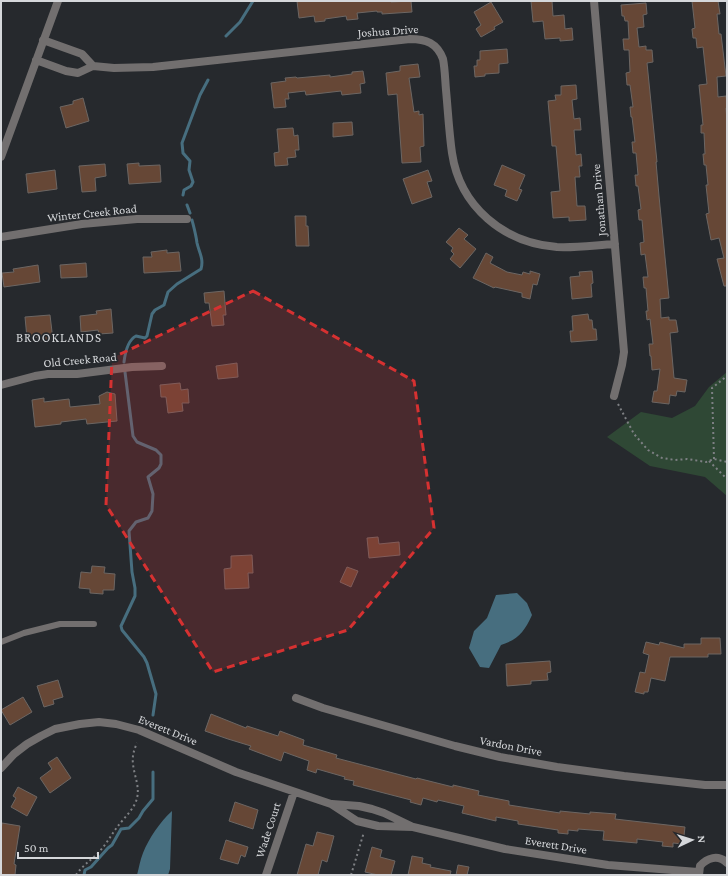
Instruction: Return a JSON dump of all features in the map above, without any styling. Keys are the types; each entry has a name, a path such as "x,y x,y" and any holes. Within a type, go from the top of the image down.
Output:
{"street":[{"path":"1,157 58,1"},
{"name":"Jonathan Drive","path":"594,1 624,352 614,396"},
{"name":"Joshua Drive","path":"36,60 66,71 78,73 93,66 114,68 152,67 420,39 428,41 436,46 441,52 443,59 450,140 455,166 465,191 481,213 501,230 525,240 540,244 557,247 570,247 615,244"},
{"path":"43,40 82,54 93,66"},
{"name":"Winter Creek Road","path":"1,237 82,224 137,220 187,219"},
{"name":"Old Creek Road","path":"1,385 48,374 77,374 132,367 162,366"},
{"name":"Vardon Drive","path":"296,698 323,708 441,742 500,757 557,767 624,776 705,785 727,784"},
{"name":"Everett Drive","path":"1,768 14,754 41,736 67,726 99,722 116,724 139,730 236,772 294,792 331,804 359,806 372,809 413,827 467,841 608,865 698,874"},
{"name":"Wade Court","path":"266,875 294,792"},
{"name":"Everett Drive","path":"331,804 357,821 367,824 378,826 413,827"},
{"path":"698,874 700,866 708,859 720,858 727,863"}],"lane":[{"path":"1,642 24,633 60,624 94,624"}],"path":[{"path":"714,459 712,388 727,376"},
{"path":"614,396 634,434 648,450 662,458 675,460 687,459 706,462 714,459 727,462"},
{"path":"710,461 727,480"},
{"path":"76,875 81,868 110,840 117,827 133,807 137,798 138,789 133,763 133,753 136,743"},
{"path":"351,875 367,824"}],"highlighted area":[{"path":"253,291 414,381 434,528 348,630 213,672 106,505 112,358"}],"green space":[{"path":"727,372 727,496 705,477 650,466 607,437 641,412 672,418 695,406 709,387"}],"water":[{"path":"517,593 527,603 532,615 529,621 517,637 501,645 489,668 480,667 469,648 474,631 487,618 496,595"},
{"path":"172,811 170,869 168,875 137,875 142,856 148,842 159,825"}],"building":[{"path":"297,1 411,1 412,12 382,14 382,12 377,11 357,13 358,19 347,20 346,16 315,22 314,16 299,18"},
{"path":"531,1 552,1 553,16 564,15 565,29 572,28 573,40 560,41 560,38 545,39 543,21 533,22"},
{"path":"692,1 718,1 720,14 717,14 726,76 717,77 718,97 726,96 727,103 727,286 724,286 717,259 724,258 719,238 711,240 706,214 709,213 706,185 708,185 706,165 704,165 703,154 705,154 704,133 701,133 701,125 703,125 699,85 707,84 703,47 697,48 696,38 693,38 692,29 695,28"},
{"path":"491,2 503,22 494,27 495,29 481,37 476,29 481,25 474,12"},
{"path":"646,3 647,14 643,15 644,27 637,28 639,47 646,46 646,50 652,50 653,62 647,63 669,298 660,299 661,318 669,317 669,320 676,320 678,332 670,333 674,378 687,380 685,392 677,391 676,396 670,395 669,404 652,402 654,391 657,391 660,369 652,370 650,356 649,344 653,344 650,319 647,320 646,311 648,311 646,288 644,288 643,277 648,277 645,254 641,255 640,243 644,242 642,220 639,220 638,210 641,209 635,175 638,175 636,153 633,153 632,142 635,142 630,107 633,107 630,85 627,85 626,73 630,72 629,50 624,50 623,39 629,39 628,21 625,21 624,16 622,16 621,5"},
{"path":"507,49 508,63 499,64 499,73 485,74 485,76 475,77 474,66 477,66 477,60 480,60 480,51"},
{"path":"418,64 420,77 409,78 414,112 419,111 419,115 423,114 424,146 420,147 421,162 402,163 397,94 388,95 386,73 400,71 400,66"},
{"path":"363,71 365,83 360,84 361,93 342,95 341,91 306,95 305,91 288,93 289,99 285,99 286,107 274,108 271,83 286,81 285,78 330,75 330,77"},
{"path":"576,85 577,99 572,100 574,119 580,118 581,130 574,130 576,155 581,154 582,166 579,166 580,177 575,177 577,206 585,206 586,220 569,221 569,217 553,218 551,192 560,191 556,146 552,146 548,101 556,100 555,95 561,95 561,86"},
{"path":"83,98 89,121 66,128 60,107 73,104 73,101"},
{"path":"352,122 353,135 333,137 333,123"},
{"path":"293,128 294,136 298,135 299,150 295,150 296,157 287,158 288,165 275,166 274,153 279,152 277,129"},
{"path":"139,163 139,166 160,165 161,182 129,184 127,164"},
{"path":"105,164 106,176 95,178 96,191 82,192 79,166"},
{"path":"502,165 525,175 519,189 522,190 517,201 505,196 507,190 494,185"},
{"path":"55,170 57,189 28,193 26,174"},
{"path":"428,170 432,181 427,182 432,197 412,204 403,179"},
{"path":"295,216 306,216 309,246 296,246"},
{"path":"459,228 468,235 464,239 476,249 460,268 450,259 454,254 451,251 453,248 446,242"},
{"path":"167,250 167,253 179,252 181,271 144,273 143,257 152,257 151,252"},
{"path":"486,253 493,257 490,263 507,272 522,275 523,272 530,274 530,271 540,274 537,285 533,284 530,299 522,297 522,293 494,288 473,278"},
{"path":"86,263 87,277 61,278 60,265"},
{"path":"38,265 40,282 4,287 2,273 14,272 13,269"},
{"path":"592,271 592,297 572,299 570,277 580,276 579,272"},
{"path":"224,291 226,315 223,315 224,325 212,326 209,303 205,303 204,293"},
{"path":"111,309 113,333 99,334 98,330 81,332 80,316 97,314 96,311"},
{"path":"588,314 589,320 592,320 593,329 596,329 597,340 571,342 570,331 573,331 572,316"},
{"path":"50,315 53,340 39,341 39,337 27,338 25,317"},
{"path":"237,363 238,377 218,379 216,366"},
{"path":"180,383 181,390 188,389 189,403 182,403 183,411 168,413 166,397 161,397 160,385"},
{"path":"107,392 115,394 117,421 87,424 86,419 35,427 32,400 44,398 44,402 69,399 70,407 100,404 99,396"},
{"path":"378,537 379,544 399,542 400,555 369,558 367,538"},
{"path":"252,555 253,573 248,573 249,588 225,589 224,569 231,568 231,556"},
{"path":"92,566 105,567 104,573 115,574 114,590 103,590 103,594 90,593 90,589 79,588 81,572 91,573"},
{"path":"347,567 358,571 351,587 340,582"},
{"path":"701,638 720,638 721,654 708,654 708,657 670,657 665,681 651,678 648,692 644,692 644,694 635,692 640,672 645,673 649,655 643,653 646,642 659,645 660,642 684,648 684,644 701,644"},
{"path":"550,661 551,672 547,673 548,680 531,681 531,684 507,686 506,664"},
{"path":"58,680 63,697 53,700 54,704 44,707 37,686"},
{"path":"23,697 32,712 10,725 1,710"},
{"path":"211,714 246,728 247,726 278,736 280,731 304,740 303,745 337,755 336,758 416,779 479,791 478,795 509,801 509,805 560,813 560,811 590,814 590,812 616,814 615,819 685,827 683,844 673,843 673,847 662,846 663,842 637,839 637,843 603,840 604,831 578,829 578,831 568,830 568,834 558,833 558,830 518,824 518,821 496,817 496,821 462,813 464,806 438,800 437,802 423,798 421,805 410,802 411,800 353,785 354,781 344,779 345,777 317,769 316,773 307,770 309,761 284,752 281,761 249,749 251,746 205,731"},
{"path":"57,757 71,778 50,793 40,778 52,769 48,763"},
{"path":"18,787 37,797 27,816 11,807 16,798 13,796"},
{"path":"235,802 258,810 253,829 229,821"},
{"path":"2,823 20,826 14,864 16,865 15,875 1,875"},
{"path":"317,832 334,836 327,862 322,860 318,875 297,875 306,844 313,846"},
{"path":"226,840 248,847 245,857 241,855 238,864 220,859"},
{"path":"372,847 382,850 380,857 395,861 391,875 378,875 365,872"},
{"path":"412,856 423,858 422,863 431,865 430,867 451,871 450,875 408,875"},
{"path":"458,865 469,867 467,875 456,875"}],"waterway":[{"path":"226,36 240,22 253,1"},
{"path":"183,195 184,190 191,186 193,182 189,170 190,161 183,153 182,143 200,95 208,80"},
{"path":"187,205 190,213"},
{"path":"124,362 127,348 133,338 136,336 145,338 147,336 152,314 155,310 164,305 168,292 177,284 201,269 202,259 192,220"},
{"path":"125,372 133,436 137,442 156,450 161,455 161,464 159,468 148,477 153,494 152,511 148,518 136,522 129,531 135,596 121,626 122,630 144,657 147,663 156,694 153,715"},
{"path":"84,875 85,870 91,867 112,845 121,829 129,828 139,818 153,799 153,772"}],"district":[{"name":"BROOKLANDS","path":"59,337"}]}
